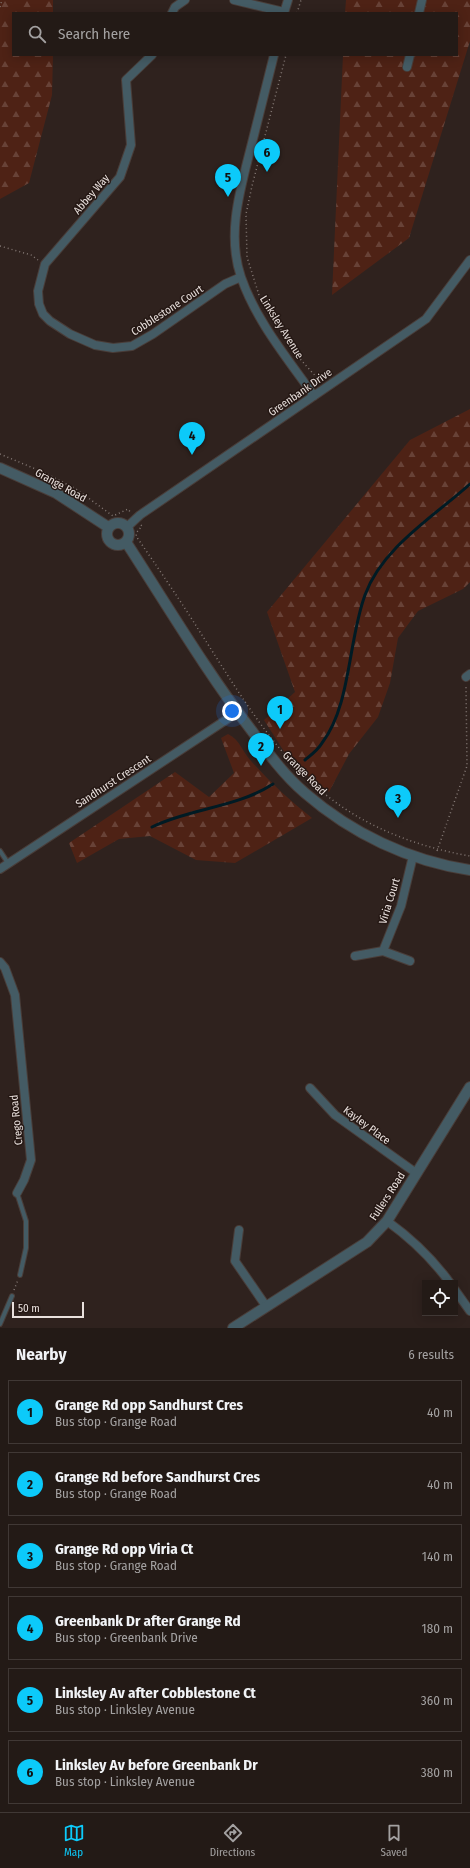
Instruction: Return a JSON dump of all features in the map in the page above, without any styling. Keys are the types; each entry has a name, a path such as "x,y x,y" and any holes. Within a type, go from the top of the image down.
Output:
{"street":[{"path":"173,12 176,7 185,0"},
{"path":"234,0 280,12"},
{"path":"284,12 288,0"},
{"path":"419,12 422,0"},
{"name":"Abbey Way","path":"45,264 120,177 130,144 126,80 151,56"},
{"name":"Linksley Avenue","path":"274,56 238,202 235,231 236,255 241,277 260,317 314,396"},
{"path":"407,67 410,56"},
{"name":"Greenbank Drive","path":"127,527 136,519 325,387 426,319 470,260"},
{"name":"Cobblestone Court","path":"45,264 38,291 39,304 44,314 50,321 70,334 95,346 113,348 132,346 143,340 226,284 241,277"},
{"name":"Grange Road","path":"1,470 56,493 108,527"},
{"path":"117,522 127,527 129,534 126,542 118,546 110,543 106,535 108,527 117,522"},
{"name":"Grange Road","path":"126,542 167,608 238,712 278,765 304,792 331,814 371,839 413,856 470,870"},
{"name":"Sandhurst Crescent","path":"0,869 238,712"},
{"name":"Viria Court","path":"383,951 401,906 413,856"},
{"path":"355,956 383,951 410,962"},
{"name":"Crego Road","path":"0,962 5,968 15,995 31,1160 24,1180 17,1193"},
{"name":"Kayley Place","path":"310,1088 335,1115 416,1173"},
{"name":"Fullers Road","path":"233,1328 367,1242 387,1221 470,1088"},
{"path":"387,1221 418,1245 435,1262 448,1280"},
{"path":"239,1230 235,1261 266,1306"},
{"path":"458,1294 470,1311"}],"lane":[{"path":"0,850 8,863"},
{"name":"Crego Road","path":"17,1193 26,1221 26,1248 20,1275"},
{"path":"0,1324 12,1296"}],"path":[{"path":"0,7 2,0"},
{"path":"297,12 300,0"},
{"path":"286,56 246,214 247,257 259,297 301,360 325,387"},
{"path":"0,246 32,255 45,264"},
{"path":"0,454 45,473 76,489 113,516 128,509 142,526 137,532 136,536 227,675 284,753 311,782 350,812 374,826 437,850 470,856"},
{"path":"433,862 467,766 468,675"},
{"path":"12,1296 20,1275"}],"green space":[{"path":"0,0 53,0 53,12 12,12 12,56 53,56 52,95 29,183 0,199"},
{"path":"346,0 470,0 470,41 409,238 332,295 343,56 458,56 458,12 345,12"},
{"path":"470,409 470,582 463,589 418,611 398,638 390,683 378,717 349,754 329,792 307,775 285,753 264,720 295,692 267,612 410,440"},
{"path":"228,734 235,739 251,761 273,784 312,818 235,863 196,860 150,836 119,839 77,863 69,843 175,772 209,797 234,773 221,738"}],"waterway":[{"path":"305,760 320,746 331,728 339,710 344,692 359,613 373,578 383,562 410,534 470,484"},
{"path":"152,827 182,816 244,798 273,784"}],"place":[{"name":"Linksley Av before Greenbank Dr","path":"267,172"},
{"name":"Linksley Av after Cobblestone Ct","path":"228,197"},
{"name":"Greenbank Dr after Grange Rd","path":"192,455"},
{"name":"Grange Rd opp Sandhurst Cres","path":"280,729"},
{"name":"Grange Rd before Sandhurst Cres","path":"261,766"},
{"name":"Grange Rd opp Viria Ct","path":"398,818"}]}
